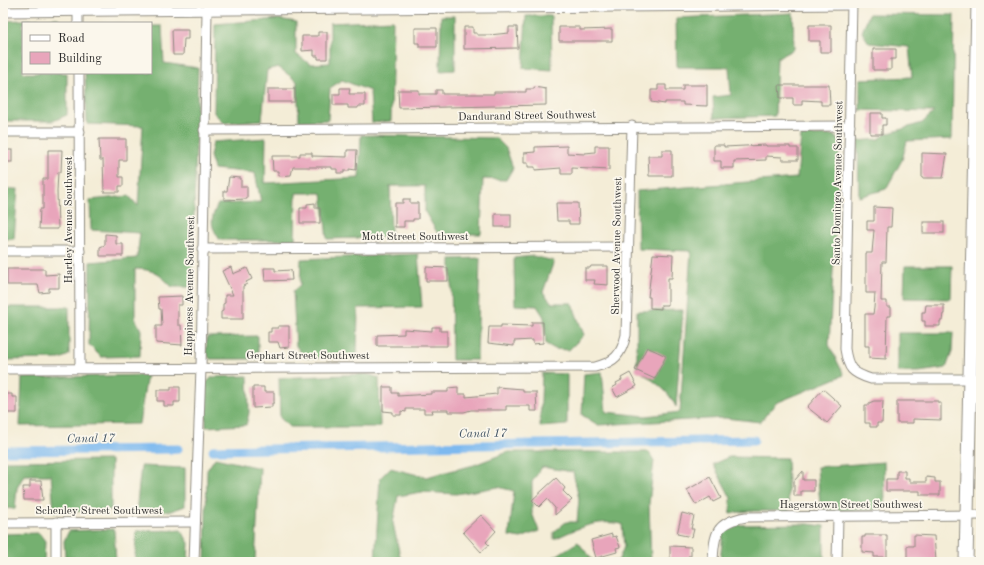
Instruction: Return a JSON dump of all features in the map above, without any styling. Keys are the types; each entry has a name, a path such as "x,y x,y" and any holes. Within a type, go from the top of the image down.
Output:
{"street":[{"path":"966,562 967,515 976,379 978,3"},
{"path":"4,9 78,11 207,11 475,6 852,4"},
{"name":"Santo Domingo Avenue Southwest","path":"852,4 844,349 847,363 857,375 871,379 976,379"},
{"path":"78,11 78,22"},
{"name":"Happiness Avenue Southwest","path":"194,562 200,368 207,11"},
{"name":"Hartley Avenue Southwest","path":"79,74 80,368"},
{"name":"Dandurand Street Southwest","path":"204,130 632,126 850,126"},
{"name":"Sherwood Avenue Southwest","path":"611,361 623,349 626,335 632,126"},
{"path":"3,132 80,132"},
{"name":"Mott Street Southwest","path":"202,249 628,247"},
{"path":"3,251 80,251"},
{"name":"Gephart Street Southwest","path":"3,369 595,367 611,361"},
{"name":"Hagerstown Street Southwest","path":"713,562 716,535 722,526 731,520 746,517 981,515"},
{"path":"837,562 838,516"},
{"path":"56,522 56,562"},
{"name":"Schenley Street Southwest","path":"3,523 195,522"}],"green space":[{"path":"793,13 794,49 777,58 775,116 714,118 713,97 731,95 729,67 677,67 676,18"},
{"path":"869,14 954,15 952,139 907,141 902,160 886,189 859,197 858,141 879,139 886,134 922,123 934,112 860,110 860,79 912,77 909,47 869,43 862,32"},
{"path":"441,16 455,16 455,70 440,71"},
{"path":"526,16 551,16 552,70 523,68"},
{"path":"58,18 60,22 22,22 22,74 67,74 67,115 53,121 3,121 3,68 6,68 3,21"},
{"path":"279,19 296,22 296,54 310,64 330,63 330,23 393,20 391,121 372,123 370,91 342,80 330,88 328,120 299,121 297,81 278,67 267,70 262,120 224,123 214,113 215,24"},
{"path":"152,26 162,26 164,63 198,68 192,287 172,287 156,273 147,270 135,269 135,318 141,330 140,356 101,357 89,345 90,262 137,258 140,233 91,230 90,200 129,196 138,206 143,126 87,124 85,74 152,74"},
{"path":"361,135 496,138 506,148 513,168 506,180 483,179 481,234 438,234 425,212 425,186 390,186 391,237 327,239 322,193 296,193 295,240 220,240 214,230 212,222 212,218 218,204 261,202 255,173 214,169 210,156 213,142 266,138 265,183 359,178"},
{"path":"834,135 840,143 829,345 844,375 776,403 760,422 725,418 598,425 582,415 584,374 602,372 606,412 646,416 680,412 691,251 638,249 637,191 797,178 801,136"},
{"path":"3,189 18,189 14,239 3,239"},
{"path":"418,254 422,307 358,308 357,357 305,358 296,346 293,291 300,285 301,259"},
{"path":"533,256 554,261 543,292 552,303 572,303 584,335 569,350 555,349 546,344 544,317 537,306 515,305 514,258"},
{"path":"480,258 477,360 452,360 451,259"},
{"path":"905,266 952,266 951,299 904,298"},
{"path":"3,307 69,307 69,355 60,359 3,360"},
{"path":"683,310 676,407 665,390 637,369 637,311"},
{"path":"898,333 953,333 952,352 946,368 919,372 898,372"},
{"path":"258,336 258,359 210,359 206,353 207,337"},
{"path":"542,373 567,374 567,425 540,427"},
{"path":"367,374 379,378 380,427 290,427 280,418 279,378"},
{"path":"147,375 139,424 20,426 22,378"},
{"path":"248,376 249,413 246,425 206,427 205,384 212,377"},
{"path":"508,452 649,452 654,461 649,504 651,562 594,562 618,561 624,547 622,524 595,524 579,528 554,539 554,532 566,522 577,522 579,499 573,472 542,467 532,482 532,513 539,531 521,538 509,536 514,491 498,487 456,494 422,492 398,496 393,523 400,556 403,562 375,562 380,478 390,468 426,477 474,465"},
{"path":"729,457 787,458 789,511 750,511 730,513 731,498 713,464"},
{"path":"215,458 260,468 255,562 205,562 207,470"},
{"path":"111,460 111,510 54,512 51,475 24,475 17,488 15,509 3,508 3,461"},
{"path":"884,462 885,505 880,510 825,510 820,504 817,467"},
{"path":"141,466 185,468 185,506 171,511 136,513"},
{"path":"808,524 824,526 824,562 720,562 723,533 733,525"},
{"path":"114,529 116,562 65,557 64,541 69,531"},
{"path":"181,530 189,543 188,562 135,562 136,531"},
{"path":"39,533 45,541 44,562 3,562 3,534"},
{"path":"578,542 594,562 546,562"}],"building":[{"path":"809,25 831,25 831,52 820,52 820,41 809,41"},
{"path":"464,27 473,27 473,33 477,33 477,35 489,35 509,33 509,27 517,27 518,48 464,49"},
{"path":"559,27 580,27 580,30 612,29 612,41 559,41"},
{"path":"415,28 437,28 437,47 419,47 419,43 415,43"},
{"path":"172,30 188,30 188,39 184,39 183,55 173,55"},
{"path":"318,32 327,32 327,59 318,59 318,56 314,56 314,50 302,51 302,36 318,36"},
{"path":"873,49 896,49 896,59 891,59 891,70 873,70"},
{"path":"658,85 666,85 666,90 683,90 683,85 707,85 707,106 683,105 683,102 665,102 665,104 651,102 651,90 658,90"},
{"path":"779,85 829,85 830,105 821,105 821,101 802,100 802,105 793,105 793,98 780,98"},
{"path":"534,87 546,89 546,105 399,108 398,90 419,90 419,94 436,94 436,90 442,90 442,94 494,94 494,92 526,92 526,89 534,89"},
{"path":"340,88 350,88 349,94 365,94 365,106 348,108 348,105 333,105 333,94 340,94"},
{"path":"268,89 295,89 295,102 268,102"},
{"path":"870,113 882,113 882,118 886,118 886,125 882,125 882,134 870,134"},
{"path":"99,139 126,139 126,160 119,160 119,177 123,177 123,186 119,186 119,192 104,192 103,160 100,160"},
{"path":"714,145 724,145 724,147 766,145 790,146 790,148 798,148 798,160 782,160 782,157 766,156 766,160 734,161 734,168 721,168 721,161 714,161"},
{"path":"567,146 567,153 585,154 595,152 595,146 609,146 609,170 572,168 572,174 561,174 561,168 535,170 535,167 528,167 528,163 524,163 524,153 535,152 535,147"},
{"path":"3,150 12,150 12,162 3,162"},
{"path":"48,150 62,150 61,172 58,172 57,191 58,229 39,229 40,209 43,209 43,179 48,179"},
{"path":"347,150 357,150 356,170 349,169 349,171 344,171 344,173 337,173 337,169 332,169 332,167 293,167 291,175 278,176 278,171 273,171 272,156 300,156 300,153 312,153 312,156 347,157"},
{"path":"662,150 672,150 672,176 649,176 648,156 662,156"},
{"path":"922,153 947,154 943,178 922,178"},
{"path":"229,177 241,178 241,187 247,187 247,199 224,200 224,191 227,191"},
{"path":"403,199 410,199 410,203 418,203 418,219 413,219 413,221 404,221 404,227 395,227 395,203 403,203"},
{"path":"315,203 315,208 320,208 320,223 300,223 300,208 307,208 307,204"},
{"path":"556,203 578,203 579,224 569,224 569,221 557,221"},
{"path":"874,207 892,208 891,227 887,227 886,262 882,262 881,301 887,301 887,307 891,307 891,316 887,316 886,359 869,358 869,346 865,346 865,314 873,314 875,293 866,293 866,253 872,253 874,230 867,230 867,221 874,221"},
{"path":"495,214 511,214 511,227 495,227"},
{"path":"923,222 944,222 944,233 923,233"},
{"path":"105,234 116,235 116,244 123,244 123,256 100,256 100,247 105,245"},
{"path":"653,254 673,255 672,278 668,278 668,305 661,305 661,309 650,308 650,297 648,297"},
{"path":"591,266 608,266 608,285 594,284 595,280 585,280 585,268 590,268"},
{"path":"231,267 233,274 247,268 252,279 246,282 247,284 243,286 243,319 221,319 223,304 225,303 225,295 233,295 222,271"},
{"path":"426,267 448,268 448,281 426,281"},
{"path":"264,268 275,268 275,271 291,270 292,280 265,281"},
{"path":"7,269 45,269 45,275 59,274 59,288 49,288 49,292 40,293 38,285 7,285"},
{"path":"182,296 182,305 178,305 178,325 181,325 182,345 156,343 156,326 162,326 161,309 159,309 158,297"},
{"path":"926,305 944,305 944,314 942,321 940,321 940,326 925,326 925,321 922,321 922,312 925,312"},
{"path":"532,322 543,322 543,343 533,344 533,340 514,341 514,346 488,343 489,327 501,327 501,325 532,326"},
{"path":"278,326 289,326 289,347 280,348 278,342 268,342 268,332 271,332 271,328 278,328"},
{"path":"432,327 440,327 440,331 447,331 447,346 377,346 377,335 404,334 404,329 432,331"},
{"path":"647,347 666,356 655,379 635,370"},
{"path":"630,373 637,386 617,397 612,388 617,385 616,383 622,380 621,378"},
{"path":"171,387 180,387 180,402 174,402 174,406 164,406 164,401 157,401 157,390 171,390"},
{"path":"253,387 264,387 264,392 274,392 274,403 272,403 272,407 253,408"},
{"path":"383,387 392,387 392,393 398,393 398,396 431,394 431,392 448,392 448,388 458,387 458,394 466,394 466,397 497,394 497,387 523,389 523,392 536,392 537,411 530,411 530,406 506,406 506,410 471,410 464,412 448,412 448,410 432,410 433,413 424,413 424,409 406,409 406,412 401,411 401,415 393,415 393,412 383,411"},
{"path":"823,389 842,406 827,423 807,407"},
{"path":"3,394 12,394 12,397 17,397 17,413 3,413"},
{"path":"874,401 883,401 882,423 877,423 877,427 870,427 870,423 865,423 865,405 869,405 869,403"},
{"path":"897,401 938,401 938,403 941,403 941,420 913,419 913,423 897,423"},
{"path":"803,471 803,480 814,480 814,491 801,491 801,496 794,496 794,481"},
{"path":"897,471 905,471 905,478 909,478 909,482 926,482 926,477 935,478 935,482 940,482 940,495 920,495 920,491 886,491 886,479 897,479"},
{"path":"710,477 721,498 713,502 710,497 696,505 687,490"},
{"path":"556,478 565,488 563,491 572,500 555,515 555,508 547,499 539,507 532,500"},
{"path":"30,481 41,481 43,500 24,500 23,487 30,487"},
{"path":"682,513 694,516 691,529 694,529 692,537 677,534"},
{"path":"481,515 496,531 486,542 489,545 481,552 463,532"},
{"path":"612,534 612,537 616,536 620,547 616,548 617,552 596,558 591,540"},
{"path":"865,535 887,535 887,557 874,557 874,553 862,552 862,537 865,537"},
{"path":"914,535 934,536 936,561 907,560 907,546 914,546"},
{"path":"670,546 691,547 691,556 688,556 688,562 672,562 672,559 670,559"}],"waterway":[{"name":"Canal 17","path":"213,450 754,440"},
{"name":"Canal 17","path":"3,451 178,449"}]}
